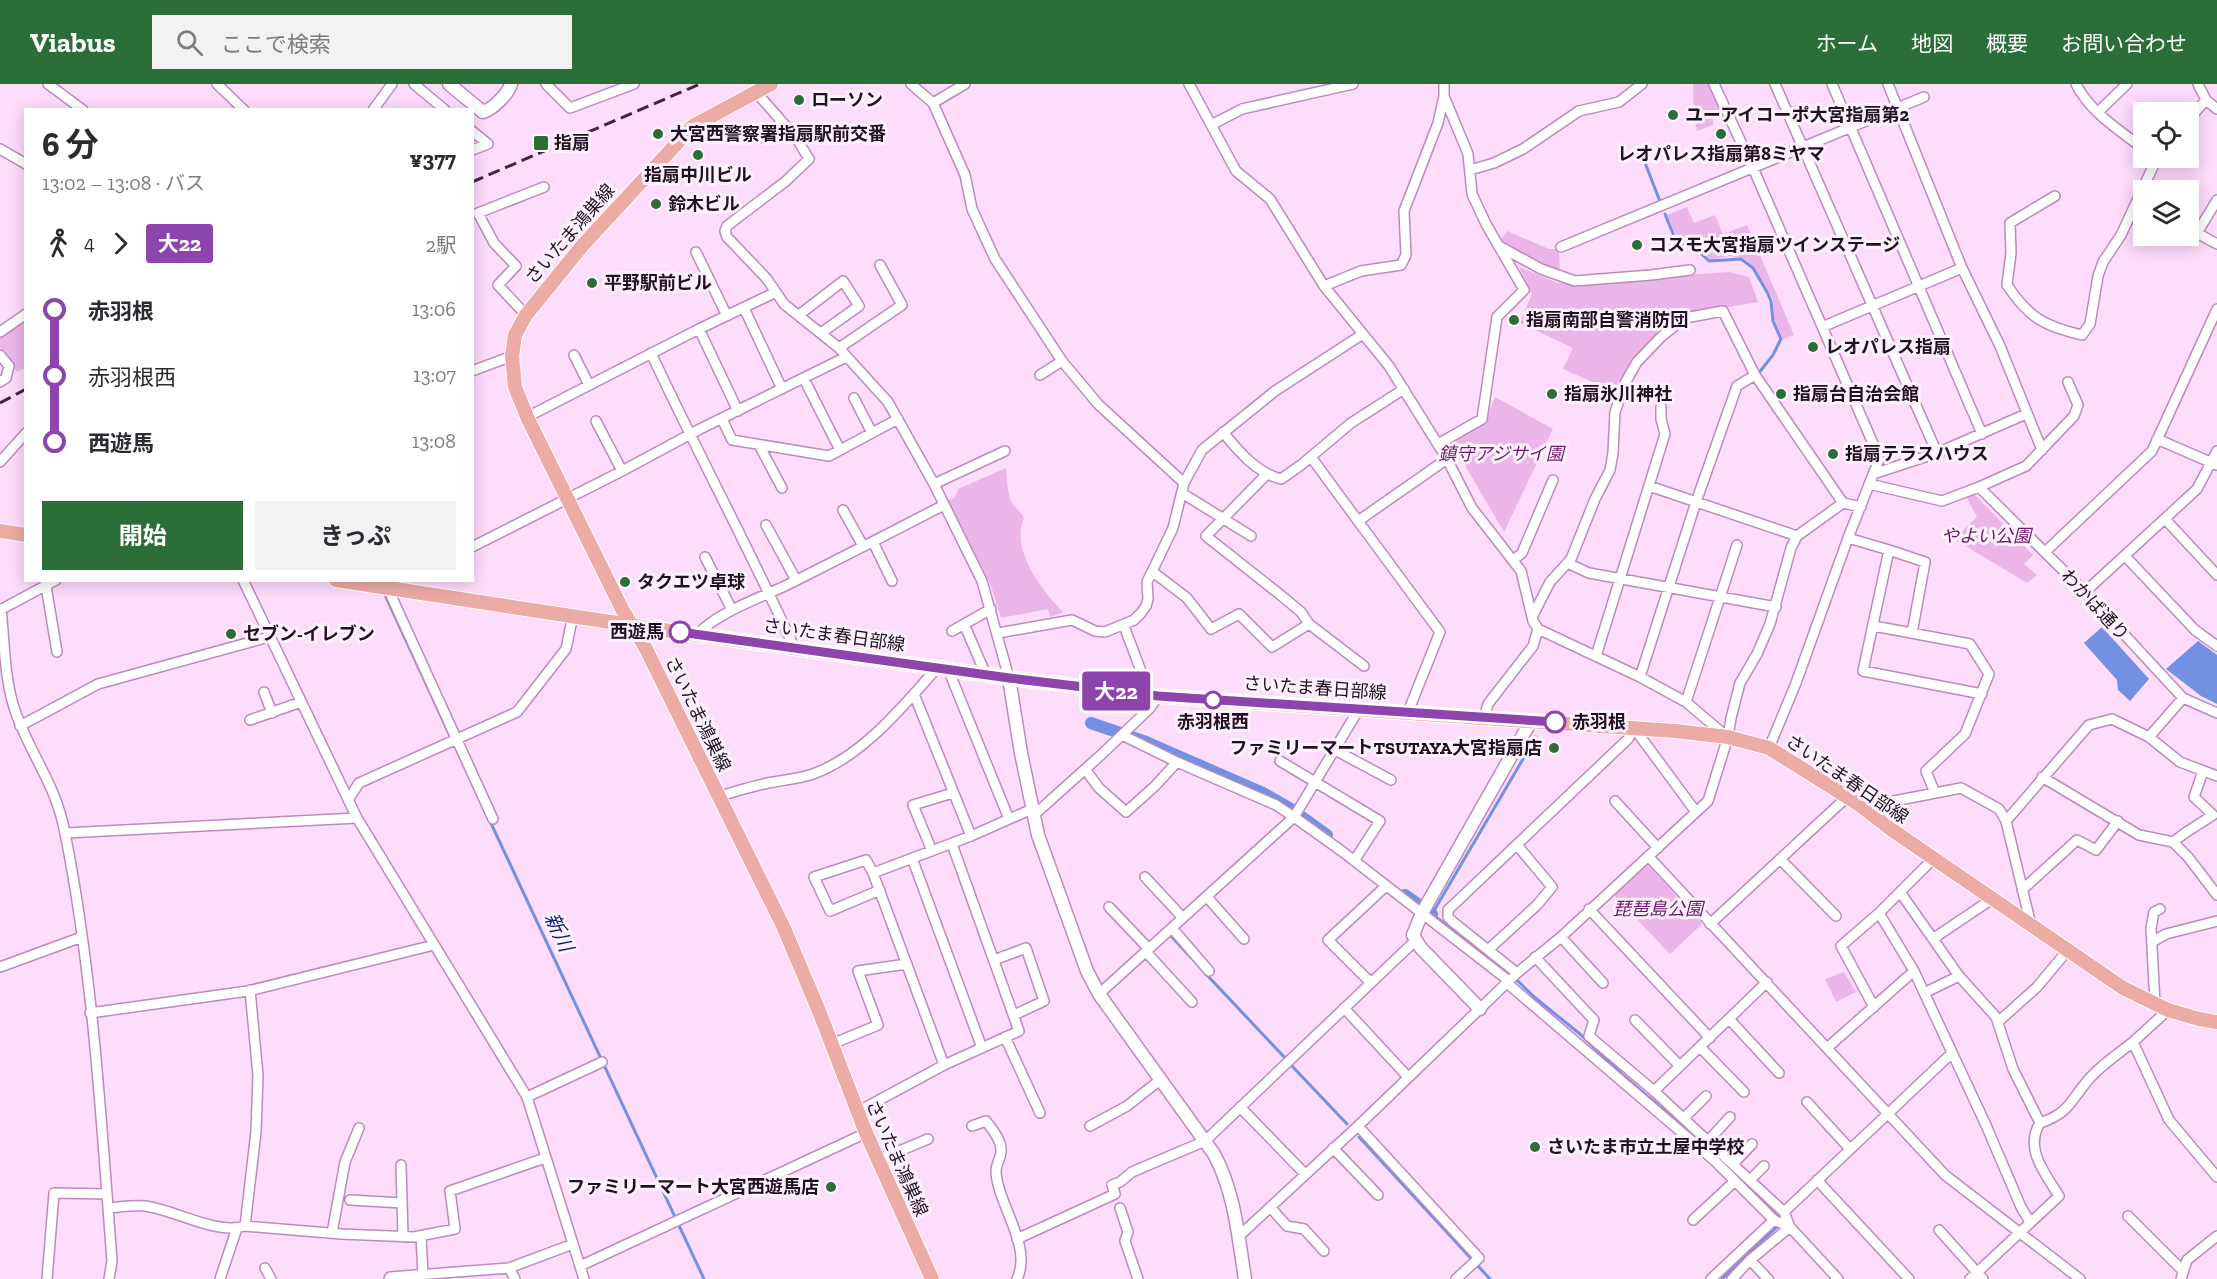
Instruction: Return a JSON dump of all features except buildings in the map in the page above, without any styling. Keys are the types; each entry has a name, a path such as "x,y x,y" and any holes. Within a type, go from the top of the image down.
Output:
{"main road":[{"name":"さいたま鴻巣線","path":"771,84 693,126 582,246 526,315 515,336 512,356 515,387 526,417 645,647 783,926 832,1044 857,1112 932,1279"},
{"path":"0,531 24,535"},
{"name":"さいたま春日部線","path":"360,582 395,585 632,625 986,675 1154,696 1635,728 1728,737 1769,748 1852,800 1892,830 2123,988 2168,1010 2217,1022"}],"street":[{"path":"48,84 80,108"},
{"path":"217,84 242,108"},
{"path":"374,108 392,84"},
{"path":"414,84 443,108"},
{"path":"453,86 480,111 486,111 509,89 511,84"},
{"path":"546,84 570,108 634,84"},
{"path":"911,84 933,103 965,175 972,209 994,259 1062,361 1098,404 1183,488 1251,536"},
{"path":"933,103 964,84"},
{"path":"1189,84 1236,171 1270,200 1324,286 1389,366 1447,459 1472,508 1521,571 1532,617 1538,629 1640,677 1686,702 1728,737"},
{"path":"1211,125 1242,109 1353,84"},
{"path":"1324,286 1361,271 1401,265 1406,255 1404,211 1438,123 1444,96 1444,84"},
{"path":"1470,170 1494,163 1523,149 1579,111 1619,102 1642,84"},
{"path":"1714,84 1878,455 1878,462 1769,748"},
{"path":"1775,84 1937,453"},
{"path":"1832,84 1982,434"},
{"path":"1888,84 1962,268 2000,346 2042,450"},
{"path":"2076,84 2079,91 2098,112 2133,140"},
{"path":"2098,112 2127,84"},
{"path":"2198,84 2206,100 2217,109"},
{"path":"757,93 796,139 809,159 786,180 731,222 725,231 727,237 767,279 784,304 839,348 888,402 934,484 982,581 991,609 1009,678 1033,812 1044,855 1087,971 1099,994 1214,1154 1227,1183 1245,1279"},
{"path":"1438,444 1482,419 1497,317 1524,290 1472,194 1468,154 1444,96"},
{"path":"1562,247 1924,97"},
{"path":"2199,108 2206,100"},
{"path":"474,133 488,144 474,149"},
{"path":"0,149 24,163"},
{"path":"2055,196 2010,223 2011,253 2007,285 2018,301 2039,321 2055,329 2082,335 2090,324 2098,276 2103,262 2121,235 2151,168"},
{"path":"526,315 498,285 516,266 494,243 478,213 544,187"},
{"path":"2217,200 2197,233 2217,244"},
{"path":"1499,246 1541,269 1575,281 1689,270"},
{"path":"696,252 727,316"},
{"path":"839,348 902,305 880,265"},
{"path":"1822,327 1962,268"},
{"path":"799,315 843,281 859,306 821,333"},
{"path":"526,417 776,292"},
{"path":"744,308 782,389"},
{"path":"2045,552 2152,451 2217,309"},
{"path":"1532,617 1550,582 1571,559 1595,499 1610,470 1615,412 1625,383 1637,362 1662,336 1685,318 1723,311 1755,375 1843,503 1861,507"},
{"path":"0,332 24,315"},
{"path":"699,329 738,411"},
{"path":"998,633 1072,620 1095,632 1105,632 1124,626 1142,614 1148,599 1147,582 1173,528 1183,488 1202,450 1275,391 1363,334"},
{"path":"651,353 689,435 770,593 794,647"},
{"path":"574,355 589,385"},
{"path":"0,356 9,366 6,378 0,382"},
{"path":"474,370 512,356"},
{"path":"475,546 846,357"},
{"path":"1040,375 1062,361"},
{"path":"1640,677 1696,502 1737,386 1755,375"},
{"path":"804,379 840,450"},
{"path":"1869,484 1942,501 2026,466 2074,416 2078,405 2068,382"},
{"path":"1223,432 1237,450 1267,474 1281,480 1351,423 1404,389"},
{"path":"854,398 872,433"},
{"path":"1596,656 1665,434 1661,407"},
{"path":"1873,474 1937,453 2026,414"},
{"path":"722,419 732,440 830,456 898,419"},
{"path":"596,421 622,471"},
{"path":"0,462 24,435"},
{"path":"2157,439 2215,464"},
{"path":"759,445 782,488"},
{"path":"934,484 1005,451"},
{"path":"2085,592 2197,489 2215,464 2217,451"},
{"path":"1311,457 1440,632 1408,712"},
{"path":"1358,520 1447,459"},
{"path":"1267,474 1206,536 1301,612 1309,624 1364,666"},
{"path":"1513,560 1522,553 1554,480"},
{"path":"1649,486 1797,536"},
{"name":"わかば通り","path":"1979,487 2085,592 2183,698 2217,713"},
{"path":"1238,1237 1512,978 1561,937 1708,801 1728,737 1740,683 1757,654 1776,607 1786,562 1797,536 1843,503"},
{"path":"698,634 704,627 732,610 944,505"},
{"path":"843,510 892,581"},
{"path":"2165,519 2217,575"},
{"path":"766,525 796,580"},
{"path":"1848,538 1925,562 1912,633"},
{"path":"1686,702 1737,545"},
{"path":"1889,550 1863,671 1982,694"},
{"path":"2125,556 2195,630 2217,646"},
{"path":"705,557 732,610"},
{"path":"1567,563 1589,573 1776,607"},
{"path":"1153,572 1187,598 1211,629 1239,614 1272,647 1309,624"},
{"path":"244,582 357,818 526,1097 584,1279"},
{"path":"57,652 45,584 1,609 8,684 21,726 54,791 66,833 82,937 90,1013 112,1261 109,1279"},
{"path":"395,585 456,739 493,819"},
{"path":"952,631 991,609"},
{"path":"348,800 359,783 517,712 566,649 573,615"},
{"path":"964,624 986,675"},
{"path":"873,873 952,844 1009,819 1033,812 1085,769 1150,708 1154,696 1124,626"},
{"path":"1874,626 1970,644 1989,674 1965,734 1926,771 1935,793"},
{"path":"1484,718 1488,705 1533,646 1538,629"},
{"path":"21,726 99,684 269,637"},
{"path":"719,796 802,777 846,757 878,731 914,694 943,669 1009,819"},
{"path":"264,692 272,713"},
{"path":"914,694 971,836"},
{"path":"2149,737 2183,698"},
{"path":"250,720 301,702"},
{"path":"1099,994 1294,817 1359,709"},
{"path":"2006,821 2089,725 2112,719 2149,737 2180,762 2217,777"},
{"path":"1480,1009 1420,947 1413,935 1422,913 1531,721"},
{"path":"1512,978 1488,950 1452,922 1448,917 1448,910 1628,740 1635,728 1696,812"},
{"path":"1122,735 1176,762 1286,810 1512,978 1715,1161 1774,1220 1790,1227"},
{"path":"1335,750 1391,780"},
{"path":"1280,761 1380,821 1354,861"},
{"path":"1085,769 1099,788 1126,812 1155,786 1176,762"},
{"path":"2173,842 2213,815 2194,797 2203,771"},
{"path":"2042,777 2139,835 2173,842 2188,857 2217,895"},
{"path":"1710,924 1780,859 1852,800 1873,798 1889,802 1961,789 1999,808 2006,821 2031,925"},
{"path":"932,850 913,805 953,793"},
{"path":"1615,801 1658,848"},
{"path":"66,833 357,818"},
{"path":"2022,890 2077,840 2096,850 2118,821"},
{"path":"857,1112 944,1065 1019,1031 952,844"},
{"path":"1488,950 1537,905 1552,887 1517,845"},
{"path":"1649,857 1945,1175 2080,1279"},
{"path":"912,858 982,1048"},
{"path":"1874,1007 1841,946 1879,913 1934,858"},
{"path":"1780,859 1836,916"},
{"path":"880,890 830,910 814,877 867,860 880,890 944,1065"},
{"path":"1145,877 1183,918"},
{"path":"1371,983 1328,940 1386,886"},
{"path":"1900,892 1959,976 1996,1017 2013,1070 2040,1123"},
{"path":"1207,897 1244,939"},
{"path":"1934,938 1992,899"},
{"path":"1109,907 1192,1002"},
{"path":"1589,909 1710,1038"},
{"path":"2155,1004 2151,928 2154,912 2160,909"},
{"path":"1879,913 1914,971 2021,1207 2030,1222"},
{"path":"2152,942 2166,934 2217,921"},
{"path":"1172,928 1209,971"},
{"path":"0,967 82,937"},
{"path":"1561,937 1603,983"},
{"path":"1017,1239 1115,1194 1112,1185 1120,1182 1132,1172 1205,1141 1416,940"},
{"path":"90,1013 250,990 434,945"},
{"path":"994,960 1026,948 1044,1001 1014,1015"},
{"path":"1998,1022 2037,987 2067,951"},
{"path":"1535,957 1594,1020 1589,1036 1684,1118 1784,1212 1790,1227 1838,1279"},
{"path":"832,1044 878,1025 858,971 907,963"},
{"path":"1827,1048 1914,971"},
{"path":"1924,993 1959,976"},
{"path":"1654,1091 1767,982"},
{"path":"220,1279 241,1227 256,1132 258,1075 250,990"},
{"path":"1344,1008 1408,1077"},
{"path":"1939,1230 1977,1277 2030,1222 2059,1196 2034,1154 2034,1132 2040,1123 2053,1119 2066,1111 2090,1078 2168,1010"},
{"path":"1729,1019 1779,1073"},
{"path":"1635,1020 1680,1066"},
{"path":"1005,1037 1040,1113"},
{"path":"2133,1042 2169,1120 2217,1177"},
{"path":"1700,1047 1744,1092"},
{"path":"1784,1212 1952,1053"},
{"path":"526,1097 602,1062"},
{"path":"1090,1126 1127,1106 1160,1080"},
{"path":"1684,1118 1706,1096"},
{"path":"1807,1102 1851,1149"},
{"path":"1240,1107 1305,1174"},
{"path":"1707,1141 1730,1117"},
{"path":"972,1126 986,1121 995,1133 1002,1150 996,1170 1017,1239 1021,1260 1017,1279"},
{"path":"1358,1126 1479,1258 1456,1279"},
{"path":"332,1233 345,1162 359,1128"},
{"path":"580,1266 866,1133"},
{"path":"878,1160 928,1140"},
{"path":"1733,1164 1752,1144"},
{"path":"1333,1148 1378,1195"},
{"path":"108,1208 145,1206 216,1226 403,1237 421,1236 455,1229 450,1191 545,1158"},
{"path":"401,1165 403,1237"},
{"path":"1750,1180 1764,1166"},
{"path":"1693,1220 1735,1180"},
{"path":"1817,1180 1909,1279"},
{"path":"47,1279 54,1193 107,1194"},
{"path":"350,1200 402,1203"},
{"path":"1270,1207 1287,1226 1304,1229 1324,1251"},
{"path":"1120,1208 1128,1232 1125,1241 1138,1279"},
{"path":"2128,1216 2182,1275 2187,1260 2217,1236"},
{"path":"1711,1279 1774,1220"},
{"path":"1732,1279 1750,1260 1790,1227"},
{"path":"421,1236 423,1275"},
{"path":"388,1279 423,1275 443,1276 509,1268 573,1244"},
{"path":"1750,1260 1768,1279"},
{"path":"265,1268 271,1279"},
{"path":"509,1268 515,1279"},
{"path":"2062,1279 2070,1272"}],"green space":[{"path":"1693,84 1710,84 1721,109 1713,114 1713,125 1697,131 1694,118"},
{"path":"1687,207 1694,223 1715,215 1723,234 1747,225 1794,335 1783,339 1774,319 1773,299 1754,267 1745,259 1730,256 1710,260 1692,242 1680,244 1667,215"},
{"path":"1507,231 1549,249 1559,249 1560,272 1542,266 1500,241"},
{"path":"1519,267 1558,283 1730,272 1749,277 1758,302 1682,315 1642,352 1617,393 1563,369 1573,348 1520,323 1532,294"},
{"path":"24,321 24,368 17,372 0,347 0,337"},
{"name":"鎮守アジサイ園","path":"1495,397 1553,429 1504,532 1452,443 1483,424"},
{"path":"1006,468 1010,499 1024,518 1021,543 1030,569 1046,593 1063,612 1050,617 1048,609 1001,618 990,583 948,500 955,498 958,489"},
{"name":"やよい公園","path":"1973,493 2033,555 2024,564 2037,575 2027,583 1954,539 1977,517 1966,496"},
{"name":"琵琶島公園","path":"1644,866 1649,866 1702,924 1670,954 1614,895"},
{"path":"1844,972 1856,992 1836,1002 1825,979"}],"water":[{"path":"2102,627 2149,679 2130,701 2118,690 2117,680 2084,643"},
{"path":"2198,641 2217,655 2217,704 2201,696 2166,669"}],"waterway":[{"path":"1642,155 1661,204"},
{"path":"1665,214 1678,246 1691,244 1709,261 1741,259 1753,268 1767,292 1771,301 1773,321 1781,339 1773,355 1758,374"},
{"name":"新川","path":"386,597 452,740"},
{"path":"1091,723 1146,742 1263,793 1291,809 1327,835"},
{"path":"1536,737 1432,914 1519,982 1580,1034 1624,1076 1719,1158 1781,1220"},
{"name":"新川","path":"489,819 704,1279"},
{"path":"1405,895 1432,914"},
{"path":"1169,934 1200,967"},
{"path":"1206,974 1286,1059"},
{"path":"1291,1065 1347,1124"},
{"path":"1359,1137 1490,1279"},
{"path":"1722,1279 1779,1225"}],"railway":[{"path":"474,181 700,84"},
{"path":"0,403 24,390"}],"bus line":[{"name":"大22","path":"680,632 1009,678 1158,696 1555,722"}],"place":[{"name":"ローソン","path":"799,100"},
{"name":"ユーアイコーポ大宮指扇第2","path":"1673,115"},
{"name":"大宮西警察署指扇駅前交番","path":"658,134"},
{"name":"レオパレス指扇第8ミヤマ","path":"1721,134"},
{"name":"指扇","path":"541,143"},
{"name":"指扇中川ビル","path":"698,155"},
{"name":"鈴木ビル","path":"656,204"},
{"name":"コスモ大宮指扇ツインステージ","path":"1637,245"},
{"name":"平野駅前ビル","path":"592,283"},
{"name":"指扇南部自警消防団","path":"1514,320"},
{"name":"レオパレス指扇","path":"1813,347"},
{"name":"指扇氷川神社","path":"1552,394"},
{"name":"指扇台自治会館","path":"1781,394"},
{"name":"指扇テラスハウス","path":"1833,454"},
{"name":"タクエツ卓球","path":"625,582"},
{"name":"西遊馬","path":"680,632"},
{"name":"セブン-イレブン","path":"231,634"},
{"name":"赤羽根西","path":"1213,700"},
{"name":"赤羽根","path":"1555,722"},
{"name":"ファミリーマートTSUTAYA大宮指扇店","path":"1554,748"},
{"name":"さいたま市立土屋中学校","path":"1535,1147"},
{"name":"ファミリーマート大宮西遊馬店","path":"831,1187"}]}
